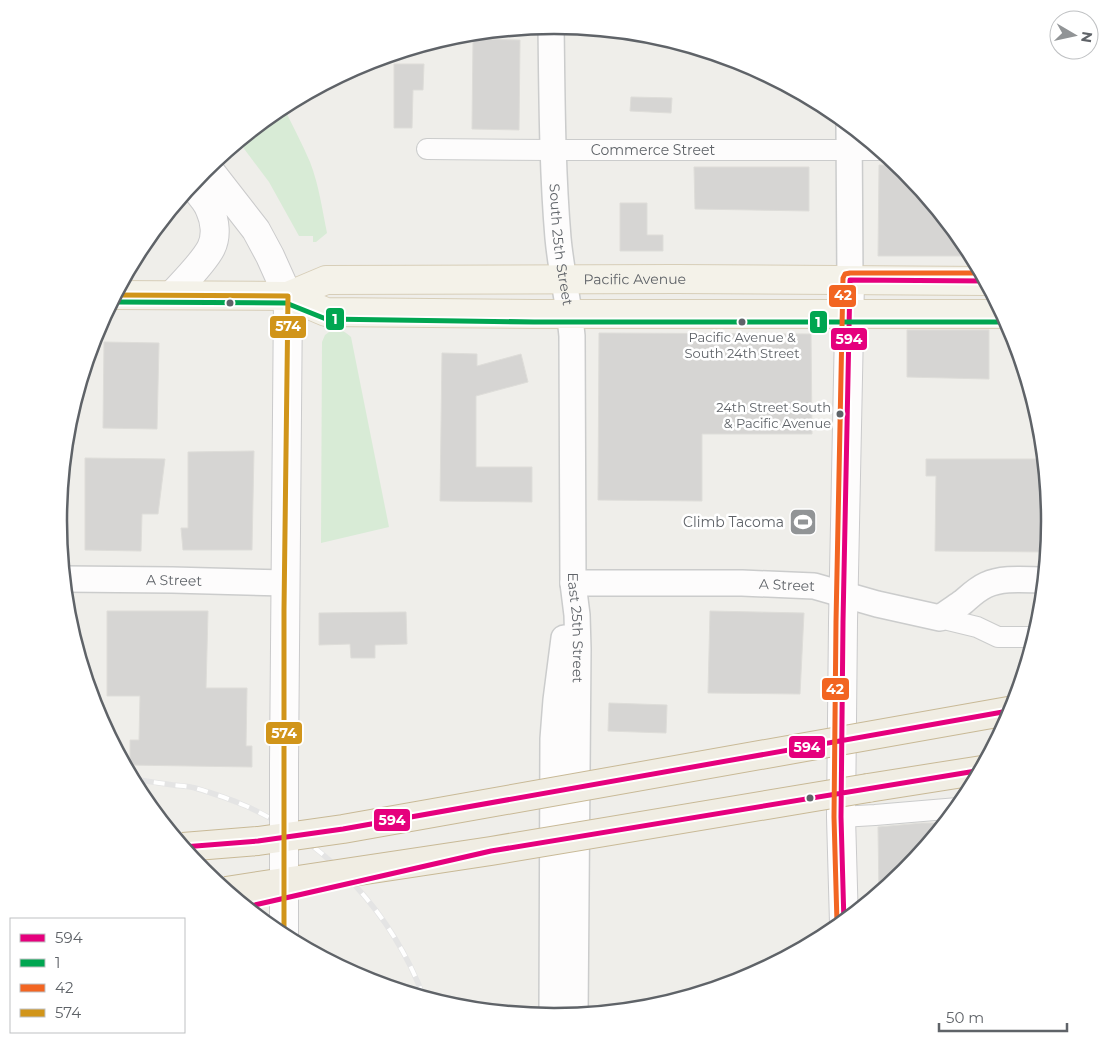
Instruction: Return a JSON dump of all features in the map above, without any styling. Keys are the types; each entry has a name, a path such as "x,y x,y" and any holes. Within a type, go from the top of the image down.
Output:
{"highway":[{"path":"191,846 258,841 343,829 1003,712"},
{"path":"235,890 491,851 973,771"},
{"path":"868,788 967,782"},
{"path":"255,906 491,851"}],"main road":[{"path":"213,174 256,230 288,296 284,927"},
{"path":"172,296 211,248 214,239 215,226 210,208 197,191"},
{"name":"Pacific Avenue","path":"123,295 288,296 326,280 978,280"},
{"path":"844,913 841,817 850,280"},
{"name":"Pacific Avenue","path":"288,296 326,312 996,314"}],"street":[{"name":"South 25th Street","path":"551,34 553,150 558,235 572,336 572,584"},
{"path":"849,134 850,280"},
{"name":"Commerce Street","path":"427,149 870,150"},
{"name":"A Street","path":"70,579 285,582"},
{"path":"940,618 986,585 1001,581 1038,580"},
{"name":"A Street","path":"572,584 742,583 814,586 877,604 940,618"},
{"name":"East 25th Street","path":"572,584 577,616 578,649 575,1008"},
{"name":"East 25th Street","path":"552,1009 553,739 556,700 572,584"},
{"path":"940,618 978,627 998,637 1028,637"},
{"path":"841,817 948,809"}],"green space":[{"path":"287,114 310,162 318,188 327,233 316,242 313,242 313,236 299,236 269,182 243,147"},
{"path":"333,329 343,331 351,337 389,527 321,543 322,342 325,335"}],"building":[{"path":"520,40 519,130 472,129 473,41"},
{"path":"394,64 424,64 423,90 413,90 412,128 394,128"},
{"path":"631,97 672,98 671,113 630,111"},
{"path":"879,165 886,165 921,200 963,256 878,256"},
{"path":"694,167 809,167 809,211 695,209"},
{"path":"620,203 647,203 647,235 663,235 663,251 620,251"},
{"path":"907,330 989,330 989,379 907,377"},
{"path":"599,333 811,334 812,434 702,434 702,501 598,500"},
{"path":"104,342 159,343 157,429 103,428"},
{"path":"442,353 477,354 477,366 521,354 528,382 476,396 476,467 532,467 532,502 440,501"},
{"path":"254,451 252,550 183,550 181,528 188,528 188,452"},
{"path":"85,458 165,459 158,514 142,514 141,551 85,550"},
{"path":"926,459 1038,459 1041,490 1041,552 935,551 936,476 926,476"},
{"path":"107,611 208,611 206,688 247,688 246,746 252,746 252,767 132,765 130,761 130,740 139,740 140,696 107,696"},
{"path":"710,611 804,613 800,694 708,693"},
{"path":"406,612 407,644 375,645 375,658 351,658 350,644 319,645 319,613"},
{"path":"609,703 667,705 666,733 608,731"},
{"path":"937,823 921,843 879,885 878,827"}],"railway":[{"path":"142,780 192,787 221,796 276,821 304,840 354,884 376,910 395,938 411,967 421,991"}],"transit line":[{"name":"42","path":"837,918 834,817 843,278 845,274 850,273 974,273"},
{"name":"594","path":"844,913 841,817 850,280 979,281"},
{"name":"574","path":"123,295 288,296 284,610 284,927"},
{"name":"1","path":"119,302 286,303 326,319 534,322 999,322"},
{"name":"594","path":"191,846 258,841 343,829 1003,712"},
{"name":"594","path":"254,905 491,851 973,772"}],"place":[{"name":"Pacific Avenue & South 24th Street","path":"742,322"},
{"name":"24th Street South & Pacific Avenue","path":"840,414"},
{"name":"Climb Tacoma","path":"803,522"}]}
